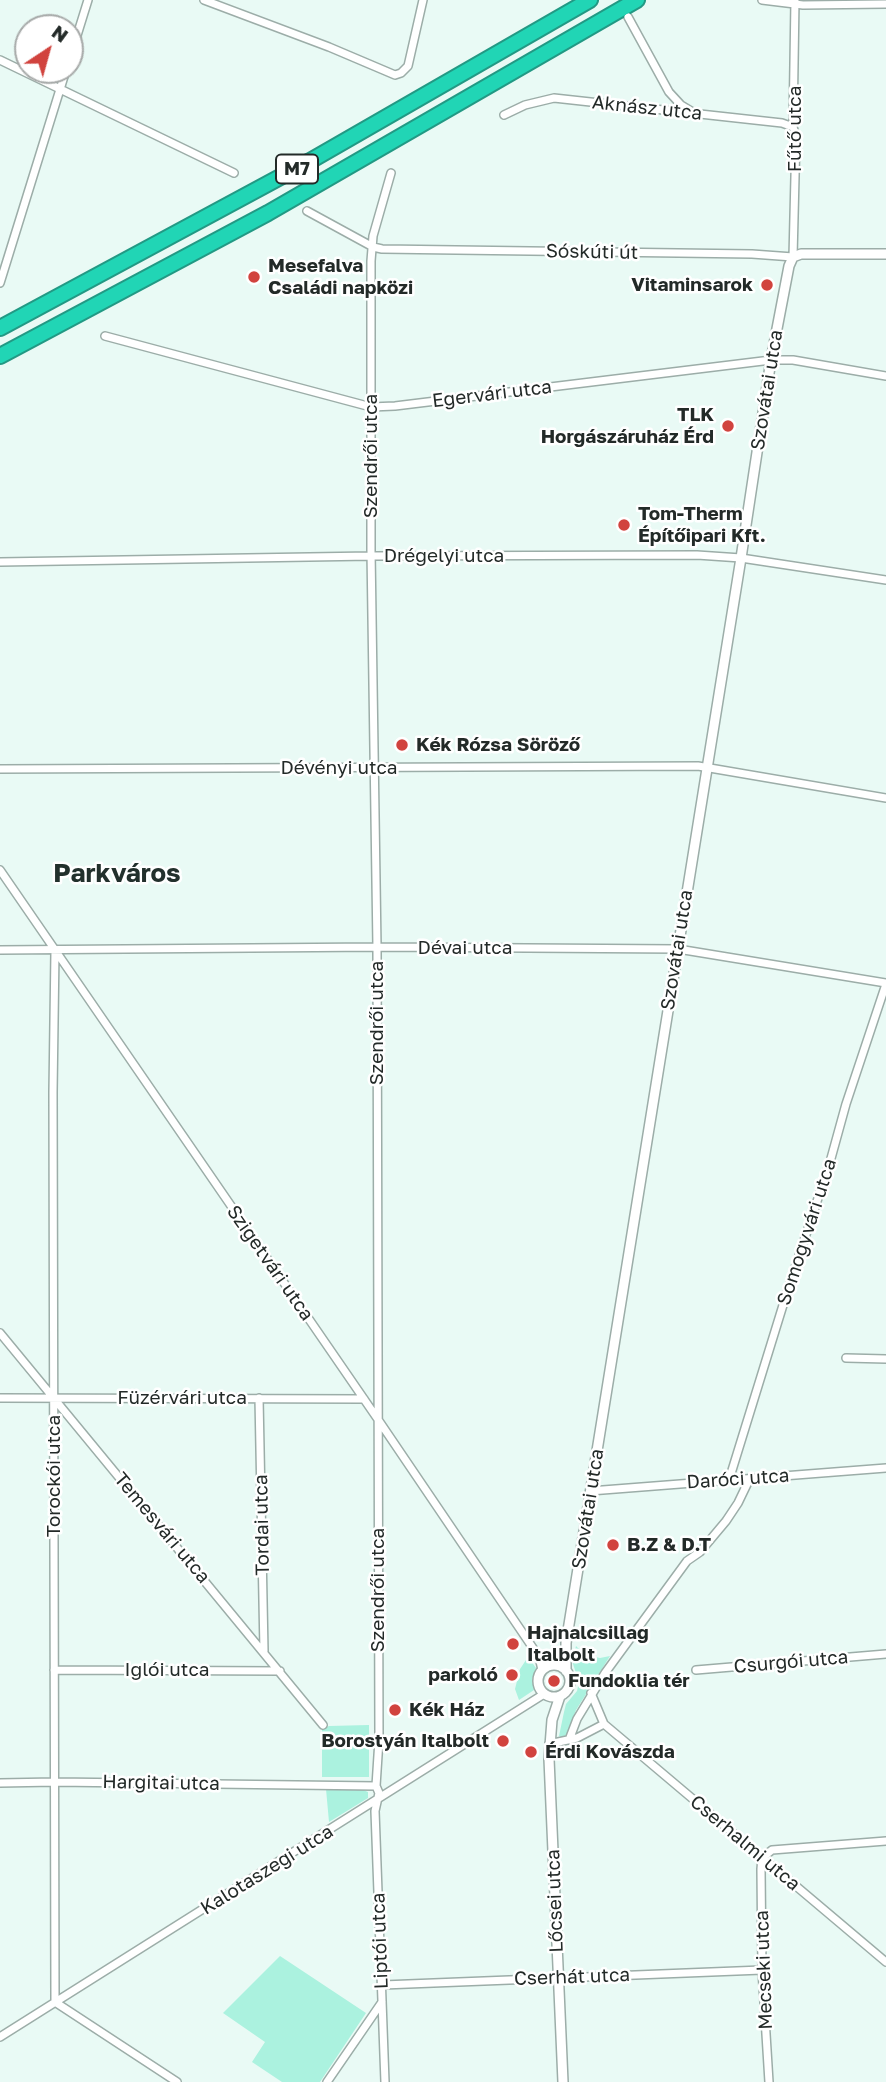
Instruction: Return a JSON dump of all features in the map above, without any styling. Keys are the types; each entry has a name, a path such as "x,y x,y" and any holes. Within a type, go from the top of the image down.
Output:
{"highway":[{"name":"M7","path":"0,328 298,168 590,0"},
{"name":"M7","path":"0,356 268,213 637,0"}],"street":[{"path":"204,0 330,47 395,75 408,66 423,0"},
{"path":"762,0 886,5"},
{"name":"Fűtő utca","path":"793,257 795,2"},
{"path":"628,17 669,92 681,105 694,113"},
{"path":"0,60 234,173"},
{"path":"0,283 62,84"},
{"name":"Aknász utca","path":"504,115 525,105 554,98 793,127"},
{"name":"Szendrői utca","path":"378,1800 377,947 371,556 371,261 373,236 391,173"},
{"name":"Sóskúti út","path":"307,211 373,247 404,251 752,254 793,257 814,253 886,254"},
{"name":"Szovátai utca","path":"566,1643 771,360 793,257"},
{"name":"Egervári utca","path":"105,336 371,407 771,360 793,360 886,376"},
{"name":"Drégelyi utca","path":"0,562 371,556 697,555 741,558 886,580"},
{"name":"Dévényi utca","path":"0,769 373,764 707,767 886,798"},
{"name":"Szigetvári utca","path":"0,870 539,1657 542,1670"},
{"name":"Dévai utca","path":"0,950 377,947 678,949 886,984"},
{"name":"Torockói utca","path":"55,951 55,2002"},
{"name":"Somogyvári utca","path":"729,1480 886,984"},
{"name":"Temesvári utca","path":"0,1333 323,1725"},
{"path":"846,1358 886,1359"},
{"name":"Füzérvári utca","path":"0,1398 364,1399"},
{"name":"Tordai utca","path":"259,1398 264,1651"},
{"name":"Daróci utca","path":"590,1491 886,1468"},
{"path":"569,1740 591,1693 687,1560 700,1552 726,1521 750,1478"},
{"path":"566,1643 569,1687 560,1696 544,1693 538,1679 542,1670 553,1665 566,1643"},
{"name":"Csurgói utca","path":"696,1670 886,1654"},
{"name":"Szigetvári utca","path":"539,1657 553,1665"},
{"path":"553,1665 566,1671"},
{"name":"Iglói utca","path":"54,1670 280,1671"},
{"name":"Kalotaszegi utca","path":"0,2037 544,1693"},
{"name":"Lőcsei utca","path":"544,1693 552,1720"},
{"name":"Cserhalmi utca","path":"591,1693 604,1724 886,1962"},
{"name":"Lőcsei utca","path":"560,1696 552,1720 550,1744 563,2082"},
{"path":"550,1744 592,1732 604,1724"},
{"name":"Hargitai utca","path":"0,1783 376,1786"},
{"name":"Liptói utca","path":"378,1800 375,1811 385,2082"},
{"path":"762,1858 772,1850 886,1841"},
{"name":"Mecseki utca","path":"762,1858 762,1970 769,2082"},
{"name":"Cserhát utca","path":"383,1985 762,1970"},
{"path":"55,2002 177,2082"},
{"path":"327,2082 382,2002"}],"green space":[{"path":"576,1646 591,1656 610,1656 576,1710 567,1734 562,1738 559,1736 566,1704 577,1691 579,1682 572,1661"},
{"path":"528,1657 536,1668 532,1679 534,1690 519,1700 515,1689 520,1669"},
{"path":"369,1725 369,1777 322,1777 322,1729 329,1726"},
{"path":"326,1789 363,1790 368,1792 368,1798 329,1822"},
{"path":"280,1956 366,2013 320,2082 282,2082 252,2062 265,2042 223,2013"}],"place":[{"name":"Mesefalva Családi napközi","path":"254,277"},
{"name":"Vitaminsarok","path":"767,285"},
{"name":"TLK Horgászáruház Érd","path":"728,426"},
{"name":"Tom-Therm Építőipari Kft.","path":"624,525"},
{"name":"Kék Rózsa Söröző","path":"402,745"},
{"name":"B.Z & D.T","path":"613,1545"},
{"name":"Hajnalcsillag Italbolt","path":"513,1644"},
{"name":"parkoló","path":"512,1675"},
{"name":"Fundoklia tér","path":"554,1681"},
{"name":"Kék Ház","path":"395,1710"},
{"name":"Borostyán Italbolt","path":"503,1741"},
{"name":"Érdi Kovászda","path":"531,1752"}],"district":[{"name":"Parkváros","path":"117,874"}]}
